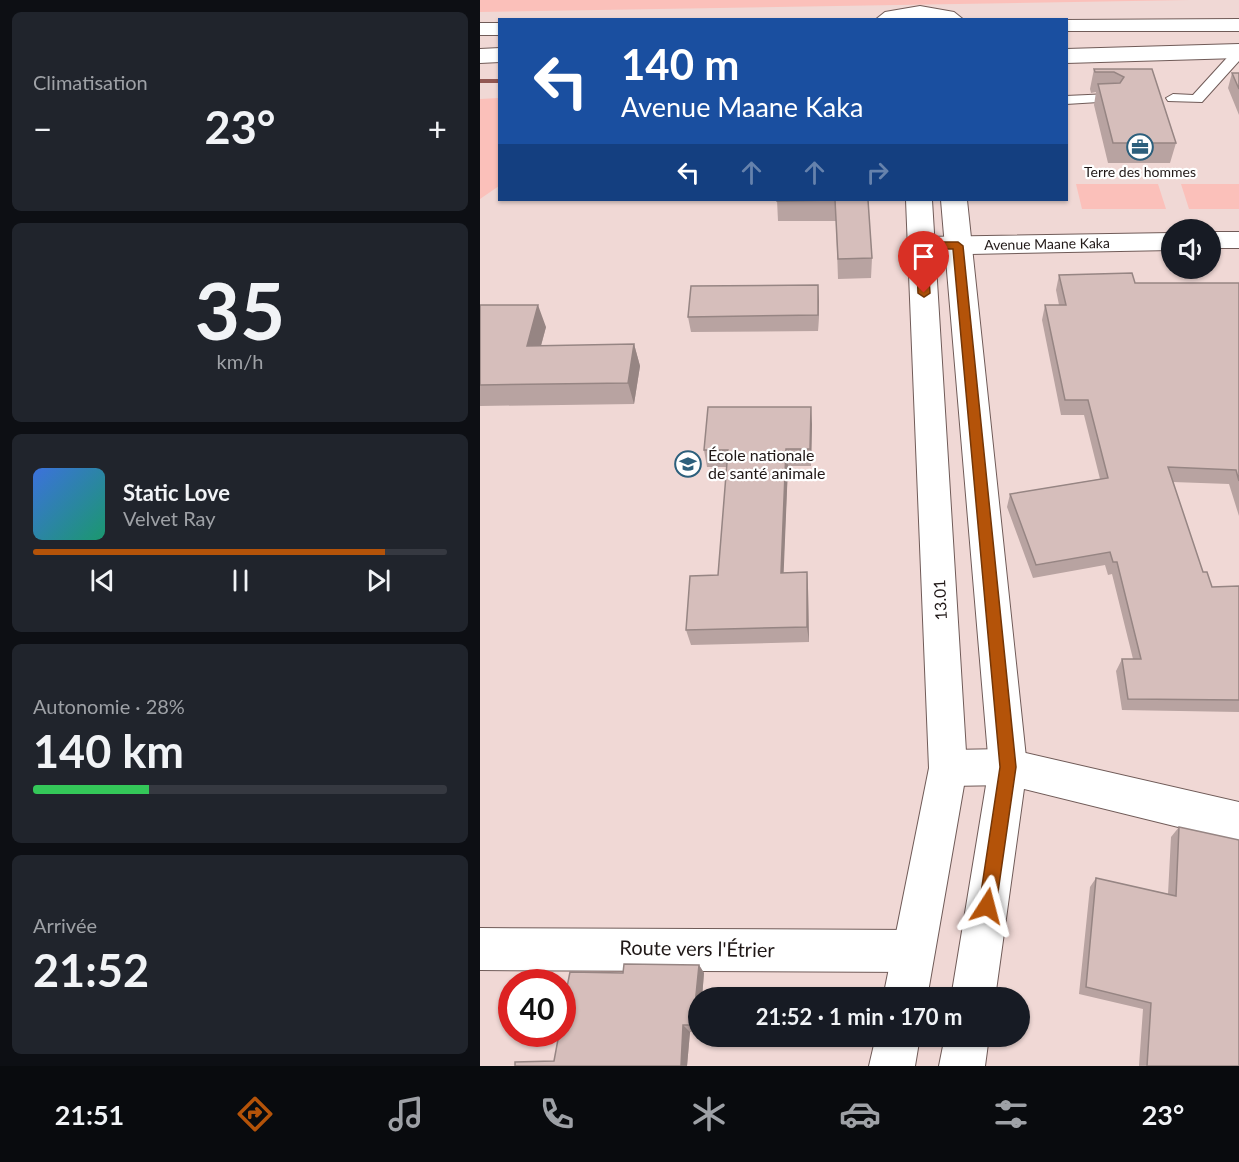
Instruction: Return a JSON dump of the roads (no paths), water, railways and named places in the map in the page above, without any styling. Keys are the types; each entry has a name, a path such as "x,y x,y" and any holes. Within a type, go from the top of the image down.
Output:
{"main road":[{"path":"890,18 904,13 919,12 934,13 948,18"},
{"path":"1068,25 1239,25"},
{"path":"480,29 498,29"},
{"path":"1068,56 1239,52"},
{"path":"480,56 498,55"},
{"name":"13.01","path":"907,987 948,768 919,201"},
{"path":"954,201 1008,767 975,987"},
{"path":"1221,240 1239,240"},
{"name":"Avenue Maane Kaka","path":"922,246 1161,241"},
{"path":"948,768 1008,767 1239,822"},
{"name":"Route vers l'Étrier","path":"480,949 914,951"},
{"path":"892,1066 896,1047"},
{"path":"962,1066 965,1047"}],"lane":[{"path":"1173,98 1197,99 1239,52"},
{"path":"1068,89 1090,99"},
{"path":"1068,100 1110,98"}],"waterway":[{"path":"480,81 498,81"}],"place":[{"name":"Terre des hommes","path":"1140,147"},
{"name":"École nationale de santé animale","path":"688,464"}]}
